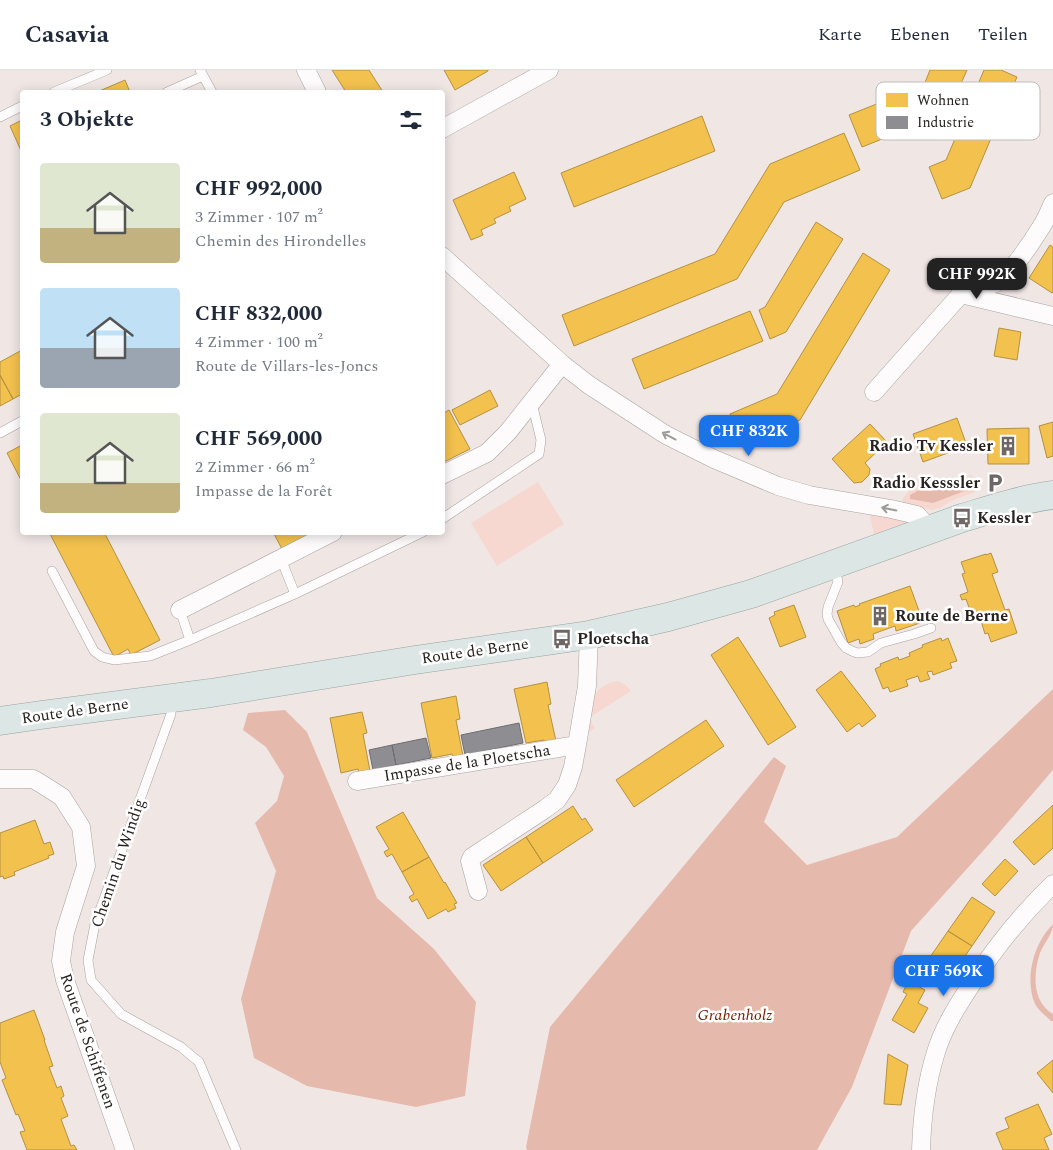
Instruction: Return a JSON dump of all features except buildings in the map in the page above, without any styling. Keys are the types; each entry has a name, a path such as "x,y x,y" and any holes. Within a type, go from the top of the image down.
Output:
{"main road":[{"name":"Route de Berne","path":"0,721 211,693 415,660 588,635 704,608 751,594 991,509 1053,494"}],"street":[{"path":"306,70 317,90"},
{"path":"445,127 538,73"},
{"path":"874,392 969,285 976,283 992,284 1000,280 1011,269 1043,223 1053,203"},
{"path":"445,259 562,364 589,385 666,435 714,459 771,483 809,495 891,509 917,516 930,530"},
{"path":"961,294 1053,316"},
{"path":"445,473 486,452 508,432 562,364"},
{"path":"180,610 327,535"},
{"name":"Impasse de la Ploetscha","path":"478,891 470,861 472,857 557,800 567,785 573,767 587,686 588,635"},
{"name":"Impasse de la Ploetscha","path":"358,781 577,745"},
{"name":"Route de Schiffenen","path":"0,779 32,779 40,783 62,797 81,827 86,866 65,932 61,961 65,980 125,1150"},
{"path":"921,1150 921,1123 926,1092 936,1050 946,1027 958,1004 998,946 1053,884"}],"lane":[{"path":"59,90 106,70"},
{"path":"171,90 202,73 211,90"},
{"path":"0,117 20,107"},
{"path":"445,517 539,454 541,440 532,403"},
{"path":"0,433 20,422"},
{"path":"52,571 94,652 102,657 114,660 150,656 190,640 296,594 417,535"},
{"path":"281,559 296,594"},
{"path":"835,564 838,582 827,614 841,642 852,651 857,653 868,652 887,641 931,628"},
{"path":"180,610 190,640"},
{"name":"Chemin du Windig","path":"172,698 171,714 95,924 88,960 91,980 121,1014 181,1047 199,1062 236,1150"}],"shaded area":[{"path":"972,475 975,492 951,501 940,508 932,510 902,503 909,490"},
{"path":"538,482 564,524 497,566 471,523"},
{"path":"869,512 911,521 874,534"},
{"path":"618,681 626,685 631,691 589,718 595,728 586,735 592,696 604,686"}],"green space":[{"path":"964,481 970,484 967,490 933,503 910,499 910,495 919,490 931,491"},
{"name":"Grabenholz","path":"1053,689 1053,770 911,931 852,1087 817,1150 527,1150 526,1147 550,1027 774,757 786,766 764,822 807,865 897,837"},
{"path":"285,710 307,732 377,898 434,949 476,1002 465,1096 416,1107 307,1086 254,1058 241,999 276,871 255,823 277,801 284,776 266,747 243,730 248,713"},
{"path":"1053,924 1050,935 1040,953 1036,970 1038,995 1046,1009 1053,1014 1053,1021 1051,1021 1035,1004 1030,983 1036,951 1046,932"}],"place":[{"name":"Radio Tv Kessler","path":"1008,446"},
{"name":"Radio Kesssler","path":"995,483"},
{"name":"Kessler","path":"962,518"},
{"name":"Route de Berne","path":"880,616"},
{"name":"Ploetscha","path":"562,639"}]}
